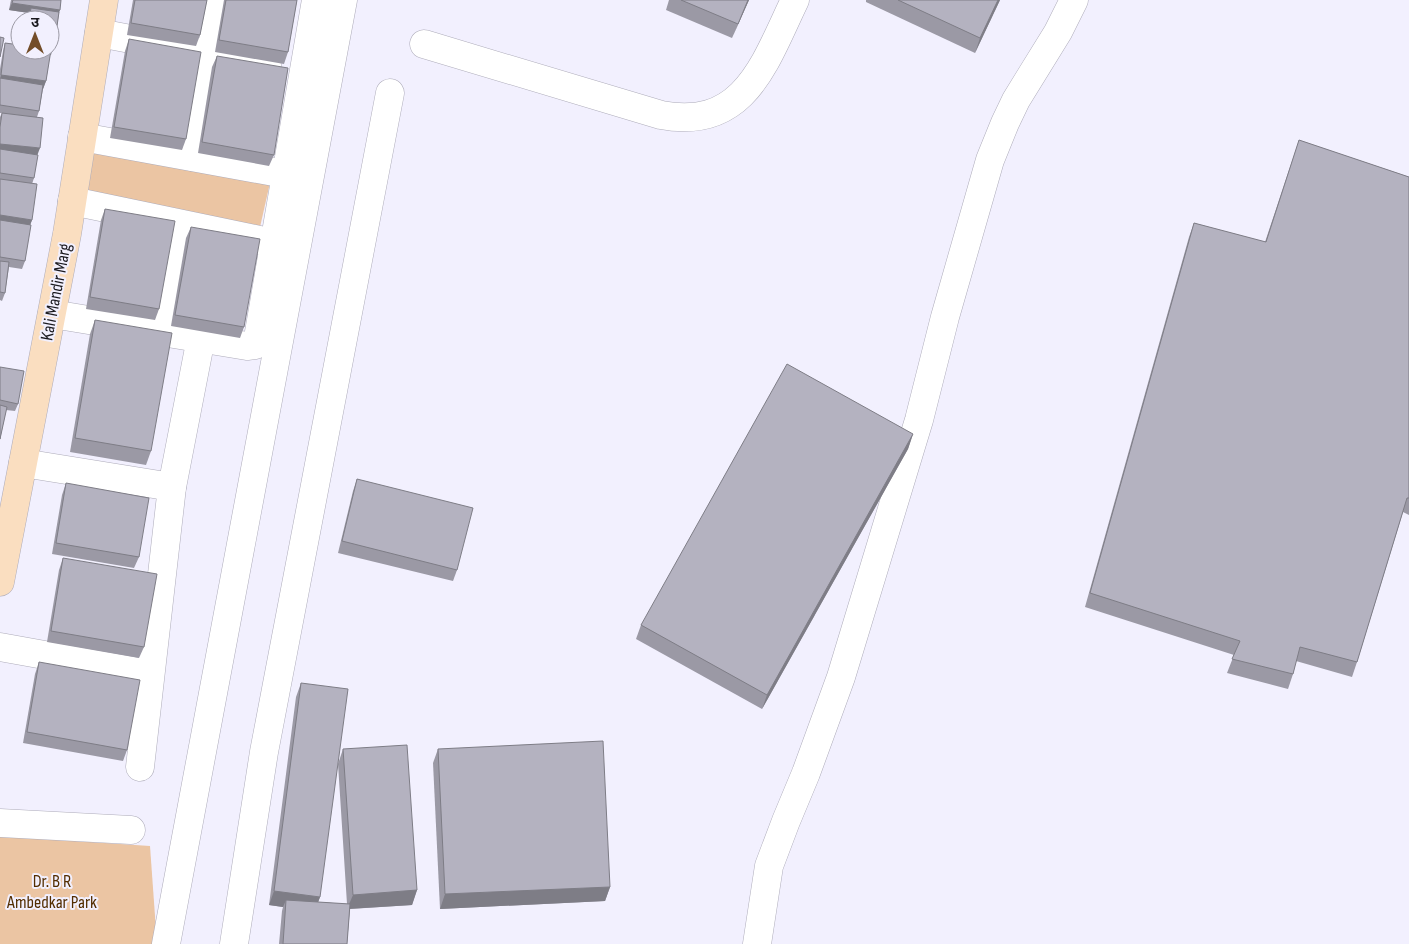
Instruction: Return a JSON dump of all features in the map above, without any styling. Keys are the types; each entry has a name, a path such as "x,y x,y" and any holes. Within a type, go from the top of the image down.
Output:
{"street":[{"name":"Kali Mandir Marg","path":"0,582 52,314 104,0"},
{"path":"193,157 220,0"},
{"path":"52,314 247,346 255,345 258,338 316,0"},
{"path":"166,944 342,0"},
{"path":"424,44 661,115 675,118 692,117 708,115 724,109 738,98 750,84 768,55 795,0"},
{"path":"757,944 770,866 841,677 919,420 942,325 990,160 1016,100 1058,32 1074,0"},
{"path":"99,33 303,72"},
{"path":"234,944 264,752 390,93"},
{"path":"82,137 286,174"},
{"path":"72,201 274,243"},
{"path":"159,332 180,224"},
{"path":"140,767 172,487 201,338"},
{"path":"23,463 172,487"},
{"path":"0,648 150,674"},
{"path":"0,823 131,830"}],"green space":[{"path":"84,141 272,174 258,236 76,198"},
{"name":"Dr. B R Ambedkar Park","path":"0,836 150,846 157,944 0,944"}],"building":[{"path":"13,0 61,0 60,10 12,3"},
{"path":"135,0 207,0 200,35 131,23"},
{"path":"226,0 297,0 288,52 219,40"},
{"path":"681,0 748,0 738,24"},
{"path":"898,0 998,0 980,38"},
{"path":"0,37 4,38 0,57"},
{"path":"129,39 201,52 186,139 114,127"},
{"path":"5,43 10,44 10,60 49,60 46,81 1,75"},
{"path":"217,56 288,68 274,155 202,142"},
{"path":"0,78 43,85 39,111 0,105"},
{"path":"2,113 43,118 40,148 0,144"},
{"path":"1299,140 1409,177 1409,498 1407,498 1357,662 1300,647 1293,674 1232,659 1240,641 1090,593 1194,223 1266,242"},
{"path":"0,149 38,155 34,178 0,173"},
{"path":"0,179 37,184 32,220 0,215"},
{"path":"105,209 175,221 159,309 90,297"},
{"path":"0,220 31,225 25,261 0,257"},
{"path":"191,227 260,239 244,327 175,315"},
{"path":"0,261 9,262 5,293 0,292"},
{"path":"95,320 172,333 151,451 75,438"},
{"path":"787,364 913,434 767,695 641,625"},
{"path":"0,367 24,371 18,404 0,400"},
{"path":"0,405 7,407 0,439"},
{"path":"357,479 473,508 457,570 342,541"},
{"path":"66,483 149,498 139,557 56,543"},
{"path":"63,558 157,574 144,647 51,631"},
{"path":"39,662 140,680 127,750 27,732"},
{"path":"301,683 348,689 320,897 274,891"},
{"path":"603,741 610,887 445,894 438,749"},
{"path":"407,745 417,890 353,895 343,749"},
{"path":"286,900 350,904 347,944 283,944"}]}
